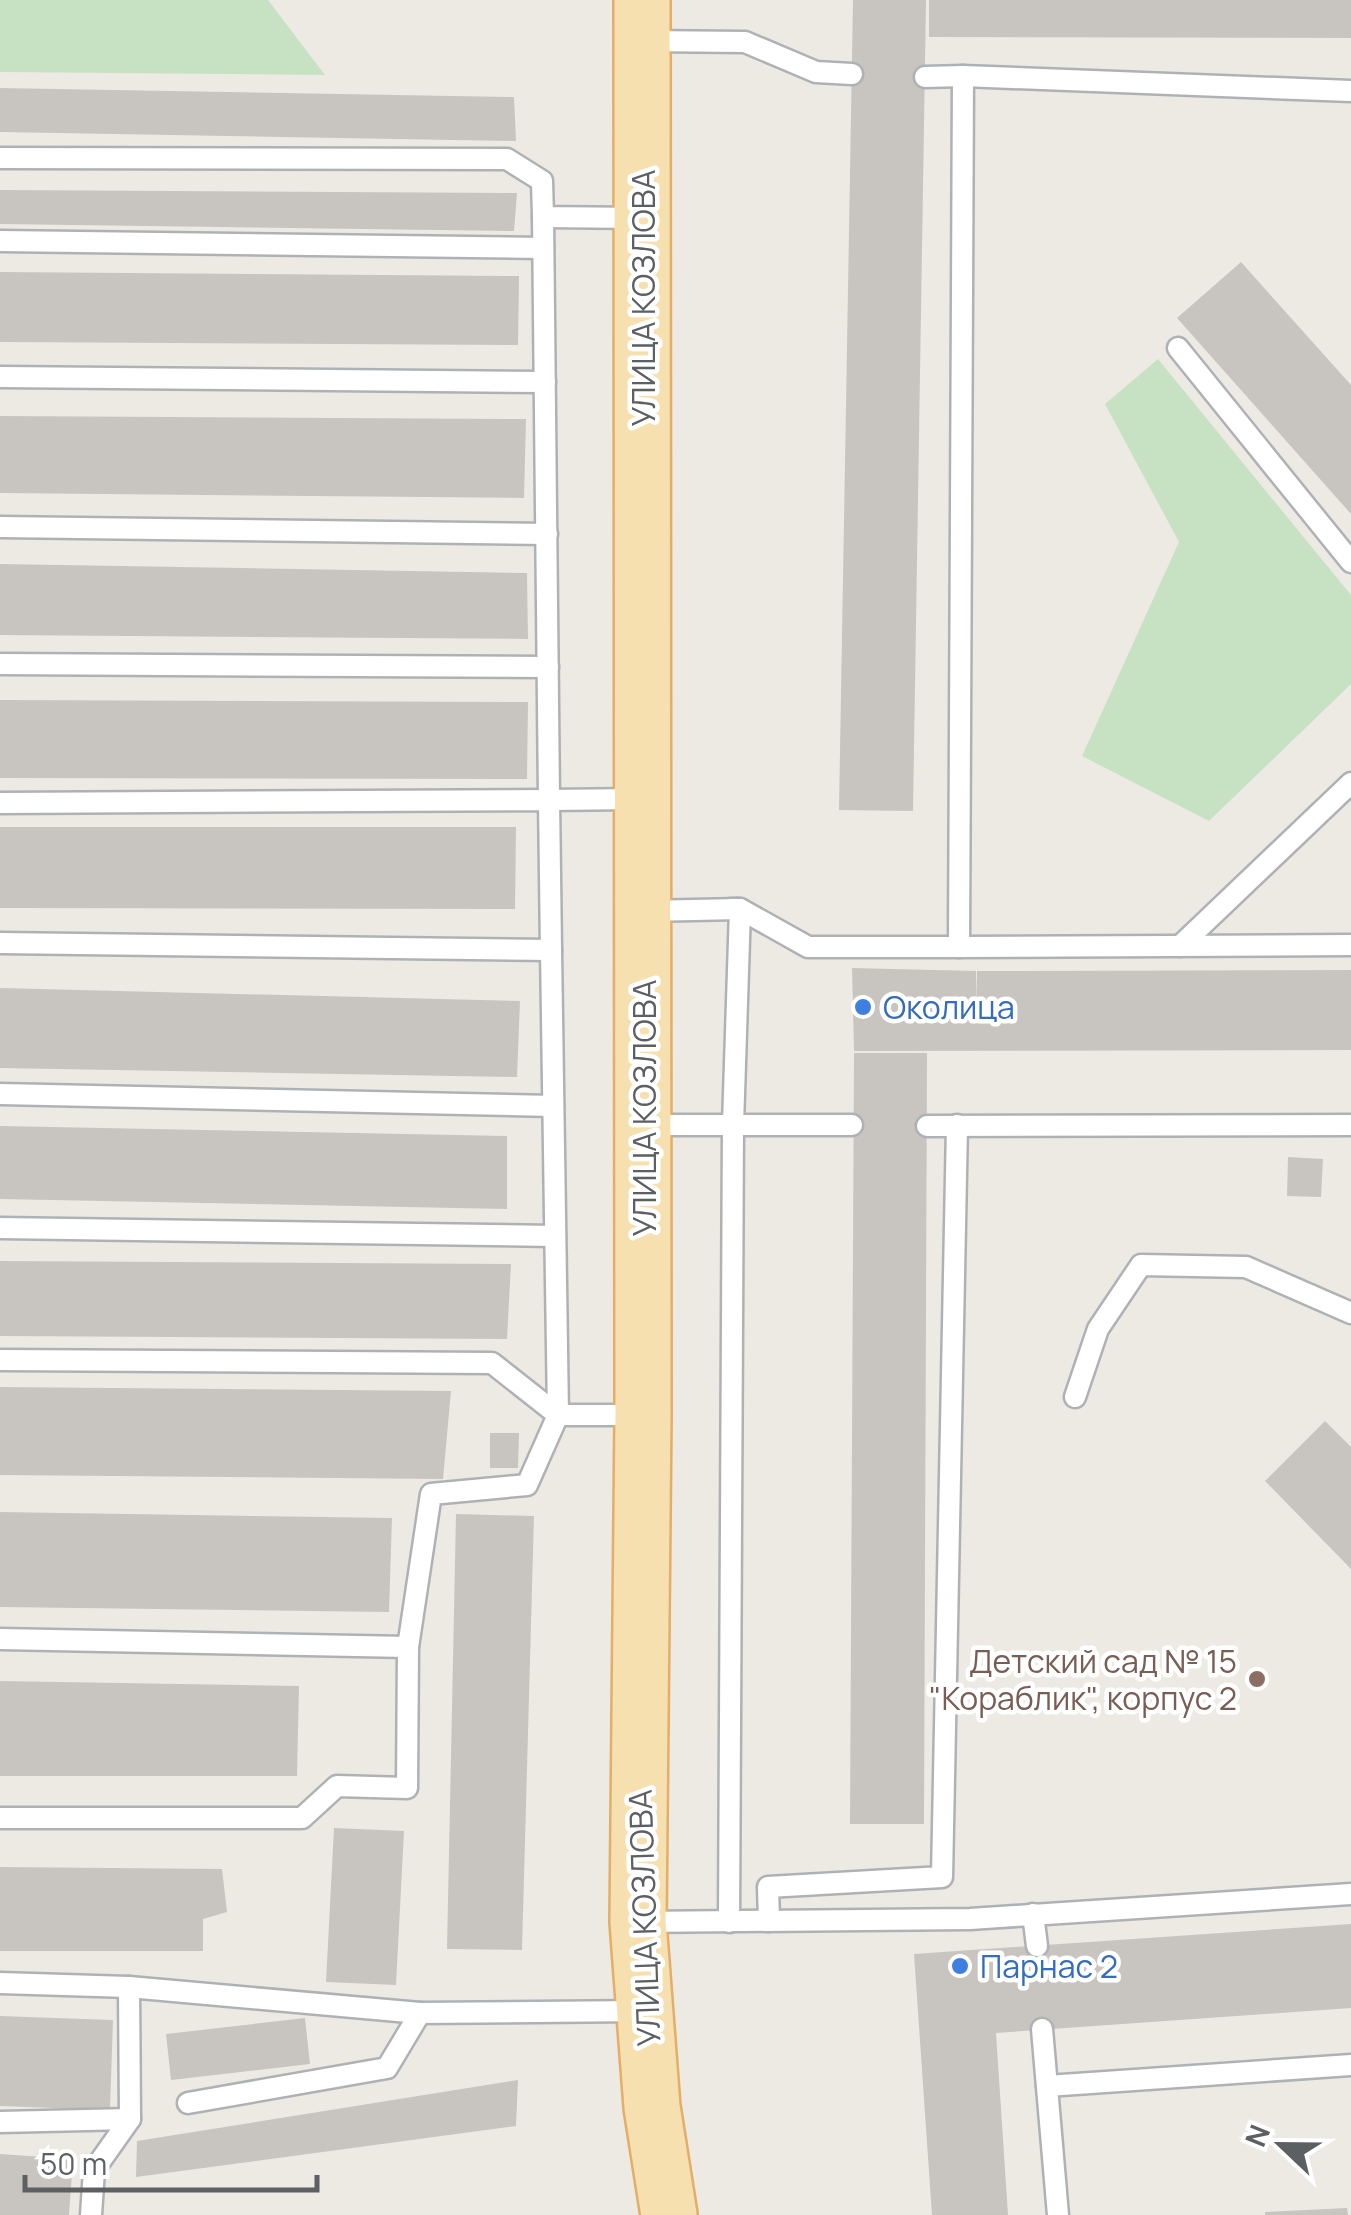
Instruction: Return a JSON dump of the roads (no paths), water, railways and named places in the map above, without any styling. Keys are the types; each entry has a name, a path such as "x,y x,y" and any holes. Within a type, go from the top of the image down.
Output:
{"main road":[{"name":"УЛИЦА КОЗЛОВА","path":"642,21 644,1415 638,1922 652,2107 668,2215"}],"lane":[{"path":"642,21 745,42 816,72 852,74"},
{"path":"960,947 963,76"},
{"path":"925,77 1351,91"},
{"path":"0,158 507,160 542,181 558,1415 526,1485 431,1494 408,1647 408,1788 337,1786 302,1818 0,1818"},
{"path":"543,217 642,218"},
{"path":"0,241 543,248"},
{"path":"1178,348 1351,562"},
{"path":"0,378 545,382"},
{"path":"0,527 546,534"},
{"path":"0,664 548,667"},
{"path":"1180,946 1351,783"},
{"path":"0,803 644,798"},
{"path":"730,1922 733,1125 740,908"},
{"path":"644,912 740,908 808,948 1351,944"},
{"path":"0,943 551,950"},
{"path":"0,1094 554,1106"},
{"path":"644,1125 852,1125"},
{"path":"768,1921 768,1887 942,1876 957,1125"},
{"path":"927,1126 1351,1125"},
{"path":"0,1228 555,1236"},
{"path":"1074,1398 1098,1329 1141,1266 1246,1267 1351,1313"},
{"path":"0,1360 492,1363 558,1415 644,1415"},
{"path":"0,1640 408,1647"},
{"path":"638,1922 970,1919 1351,1894"},
{"path":"1033,1914 1036,1946"},
{"path":"0,1984 129,1987 420,2013 646,2011"},
{"path":"91,2215 94,2170 130,2119 129,1987"},
{"path":"188,2103 386,2068 420,2013"},
{"path":"1042,2030 1058,2215"},
{"path":"1048,2086 1351,2065"},
{"path":"0,2122 130,2119"}],"place":[{"name":"Околица","path":"863,1007"},
{"name":"Детский сад № 15 \"Кораблик\", корпус 2","path":"1257,1679"},
{"name":"Парнас 2","path":"960,1966"}]}
